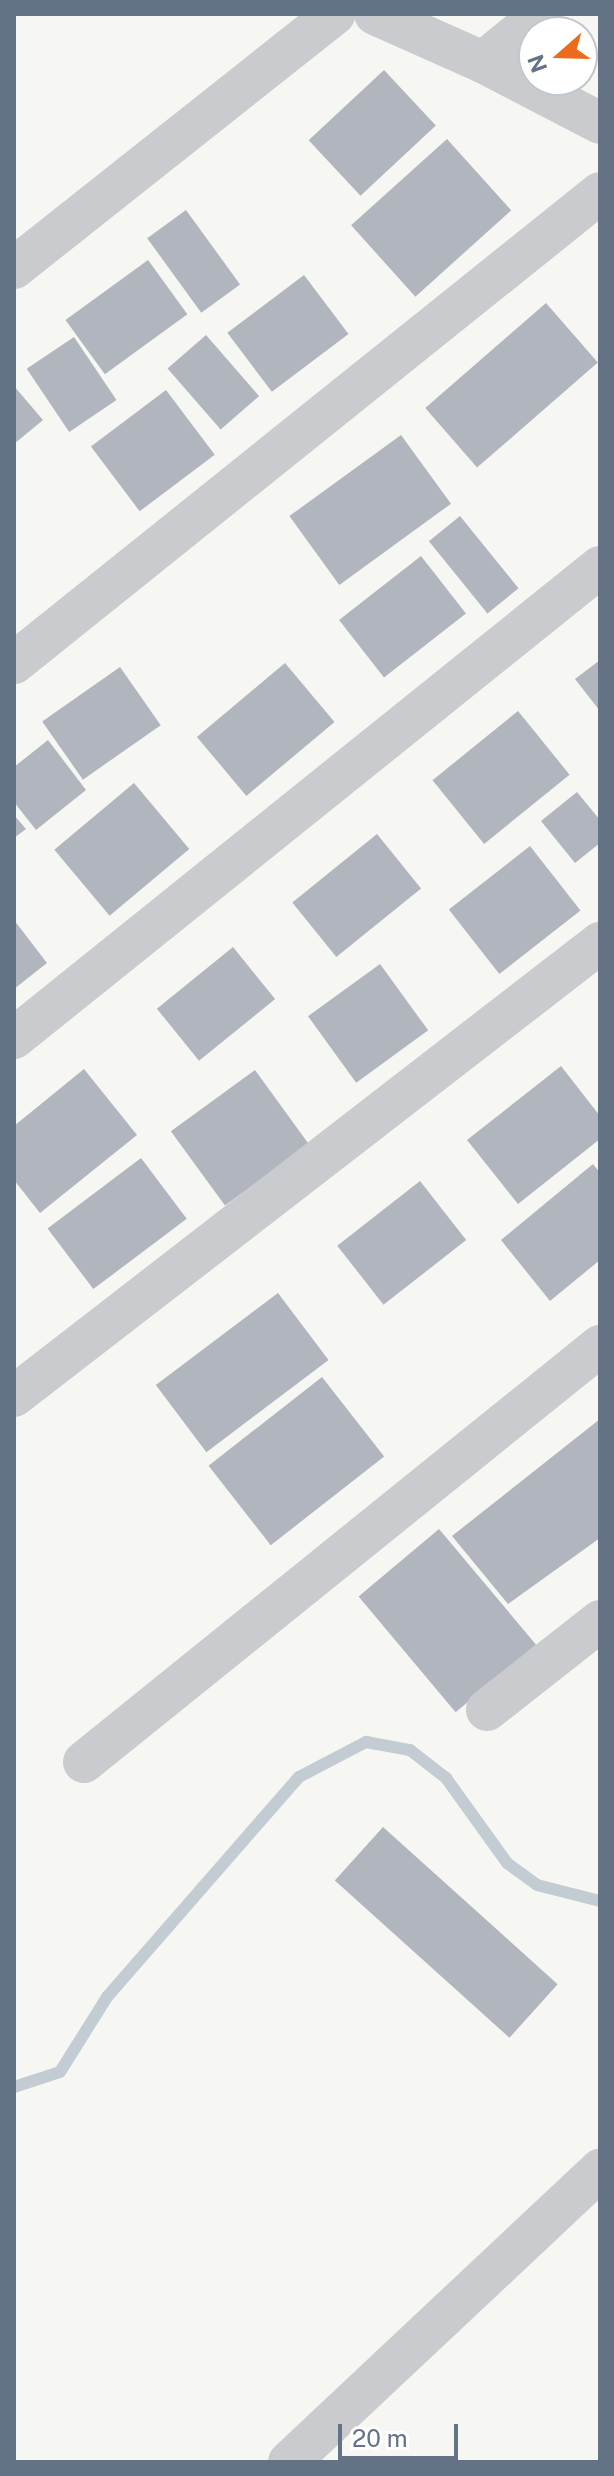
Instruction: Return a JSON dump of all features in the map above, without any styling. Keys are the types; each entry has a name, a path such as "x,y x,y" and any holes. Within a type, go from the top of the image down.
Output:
{"street":[{"path":"14,268 335,14"},
{"path":"375,14 483,62 600,123"},
{"path":"483,62 542,14"},
{"path":"14,663 600,193"},
{"path":"14,1038 600,567"},
{"path":"14,1396 600,943"},
{"path":"84,1762 600,1346"},
{"path":"487,1710 600,1621"},
{"path":"289,2462 600,2170"}],"building":[{"path":"384,70 436,126 361,196 309,140"},
{"path":"447,139 511,210 415,297 351,225"},
{"path":"186,210 240,284 201,313 147,238"},
{"path":"148,260 187,314 105,374 65,320"},
{"path":"304,275 349,334 272,392 227,333"},
{"path":"546,303 598,363 477,468 425,408"},
{"path":"206,335 259,396 221,430 168,368"},
{"path":"74,337 116,400 69,432 27,369"},
{"path":"14,386 43,420 14,444"},
{"path":"166,390 215,455 140,511 91,447"},
{"path":"401,435 451,504 339,585 289,516"},
{"path":"460,516 519,588 487,613 429,541"},
{"path":"421,556 466,614 384,678 339,620"},
{"path":"600,660 600,711 575,679"},
{"path":"285,663 334,722 246,796 197,737"},
{"path":"120,667 161,725 83,780 42,721"},
{"path":"518,711 570,775 484,844 433,780"},
{"path":"48,740 86,790 36,830 14,802 14,767"},
{"path":"134,783 189,849 110,916 54,850"},
{"path":"577,792 600,820 600,843 575,863 541,821"},
{"path":"14,815 26,829 14,838"},
{"path":"377,834 421,888 336,957 292,903"},
{"path":"530,846 580,911 499,974 449,909"},
{"path":"14,920 47,963 14,989"},
{"path":"233,947 275,999 199,1061 157,1009"},
{"path":"380,964 428,1030 356,1083 308,1016"},
{"path":"561,1066 600,1116 600,1139 518,1204 467,1140"},
{"path":"84,1069 137,1135 40,1213 14,1180 14,1126"},
{"path":"255,1070 309,1144 225,1206 171,1131"},
{"path":"141,1158 187,1219 93,1289 48,1228"},
{"path":"593,1164 600,1173 600,1260 550,1301 501,1240"},
{"path":"420,1181 466,1240 383,1305 337,1246"},
{"path":"278,1293 329,1360 206,1452 156,1385"},
{"path":"322,1377 384,1457 271,1545 209,1466"},
{"path":"600,1419 600,1538 508,1604 452,1536"},
{"path":"439,1529 536,1645 456,1712 359,1596"},
{"path":"383,1827 558,1984 509,2038 335,1881"}],"waterway":[{"path":"14,2087 60,2072 107,1997 299,1777 366,1742 410,1750 446,1778 507,1863 537,1885 600,1901"}]}
